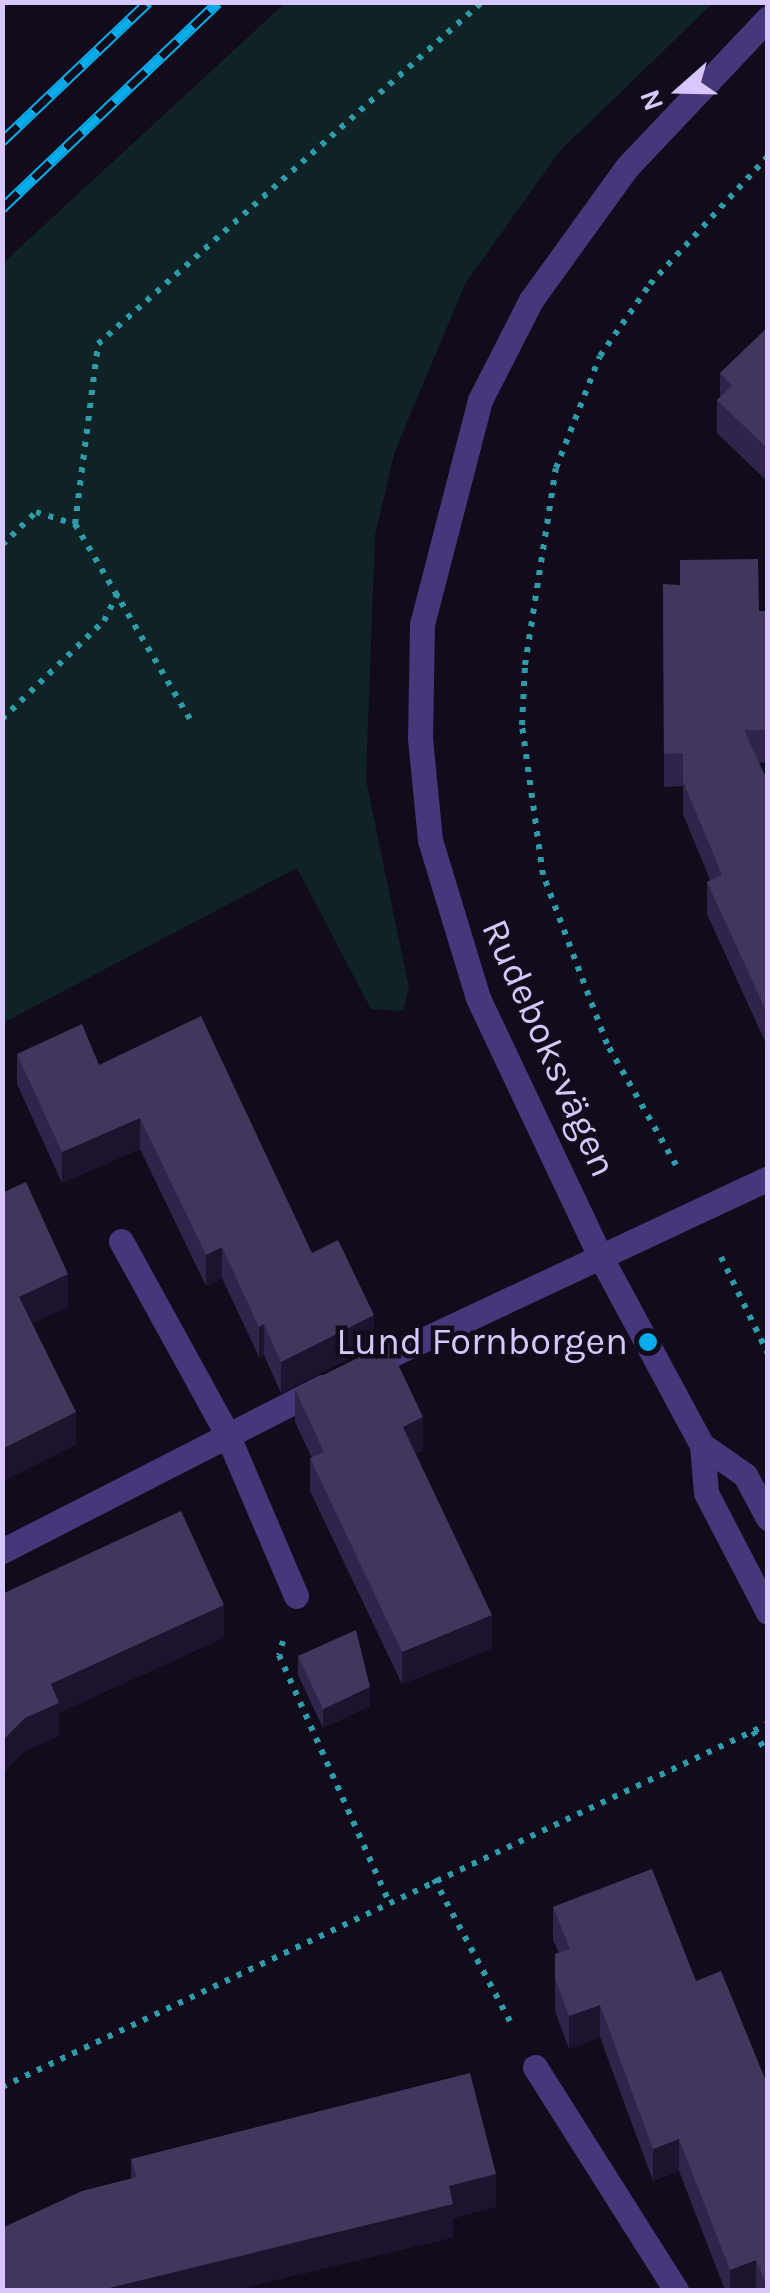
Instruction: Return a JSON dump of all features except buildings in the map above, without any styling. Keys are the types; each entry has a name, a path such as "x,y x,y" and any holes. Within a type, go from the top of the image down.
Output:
{"street":[{"name":"Rudeboksvägen","path":"768,18 626,168 532,300 480,400 422,625 420,738 430,840 478,998 599,1254 702,1445 706,1494 768,1612"},
{"path":"2,1551 227,1434 599,1254 768,1178"},
{"path":"121,1241 227,1434 296,1596"},
{"name":"Rudeboksvägen","path":"702,1445 744,1475 768,1518"},
{"path":"535,2068 676,2290"}],"path":[{"path":"75,524 98,344 482,2"},
{"path":"768,156 650,284 600,356 556,468 525,665 522,725 542,874 565,945 607,1044 700,1208 768,1354"},
{"path":"2,545 36,512 75,524 120,590 191,721"},
{"path":"2,719 104,621 120,590"},
{"path":"296,1596 278,1655 388,1900"},
{"path":"2,2087 388,1900 768,1724"},
{"path":"752,1730 768,1754"},
{"path":"434,1879 535,2068"}],"green space":[{"path":"285,3 713,3 560,151 465,284 395,451 375,535 366,780 409,988 403,1011 371,1009 297,868 3,1023 3,263"}],"railway":[{"path":"2,141 148,2"},
{"path":"2,208 218,2"}],"place":[{"name":"Lund Fornborgen","path":"648,1342"}]}
